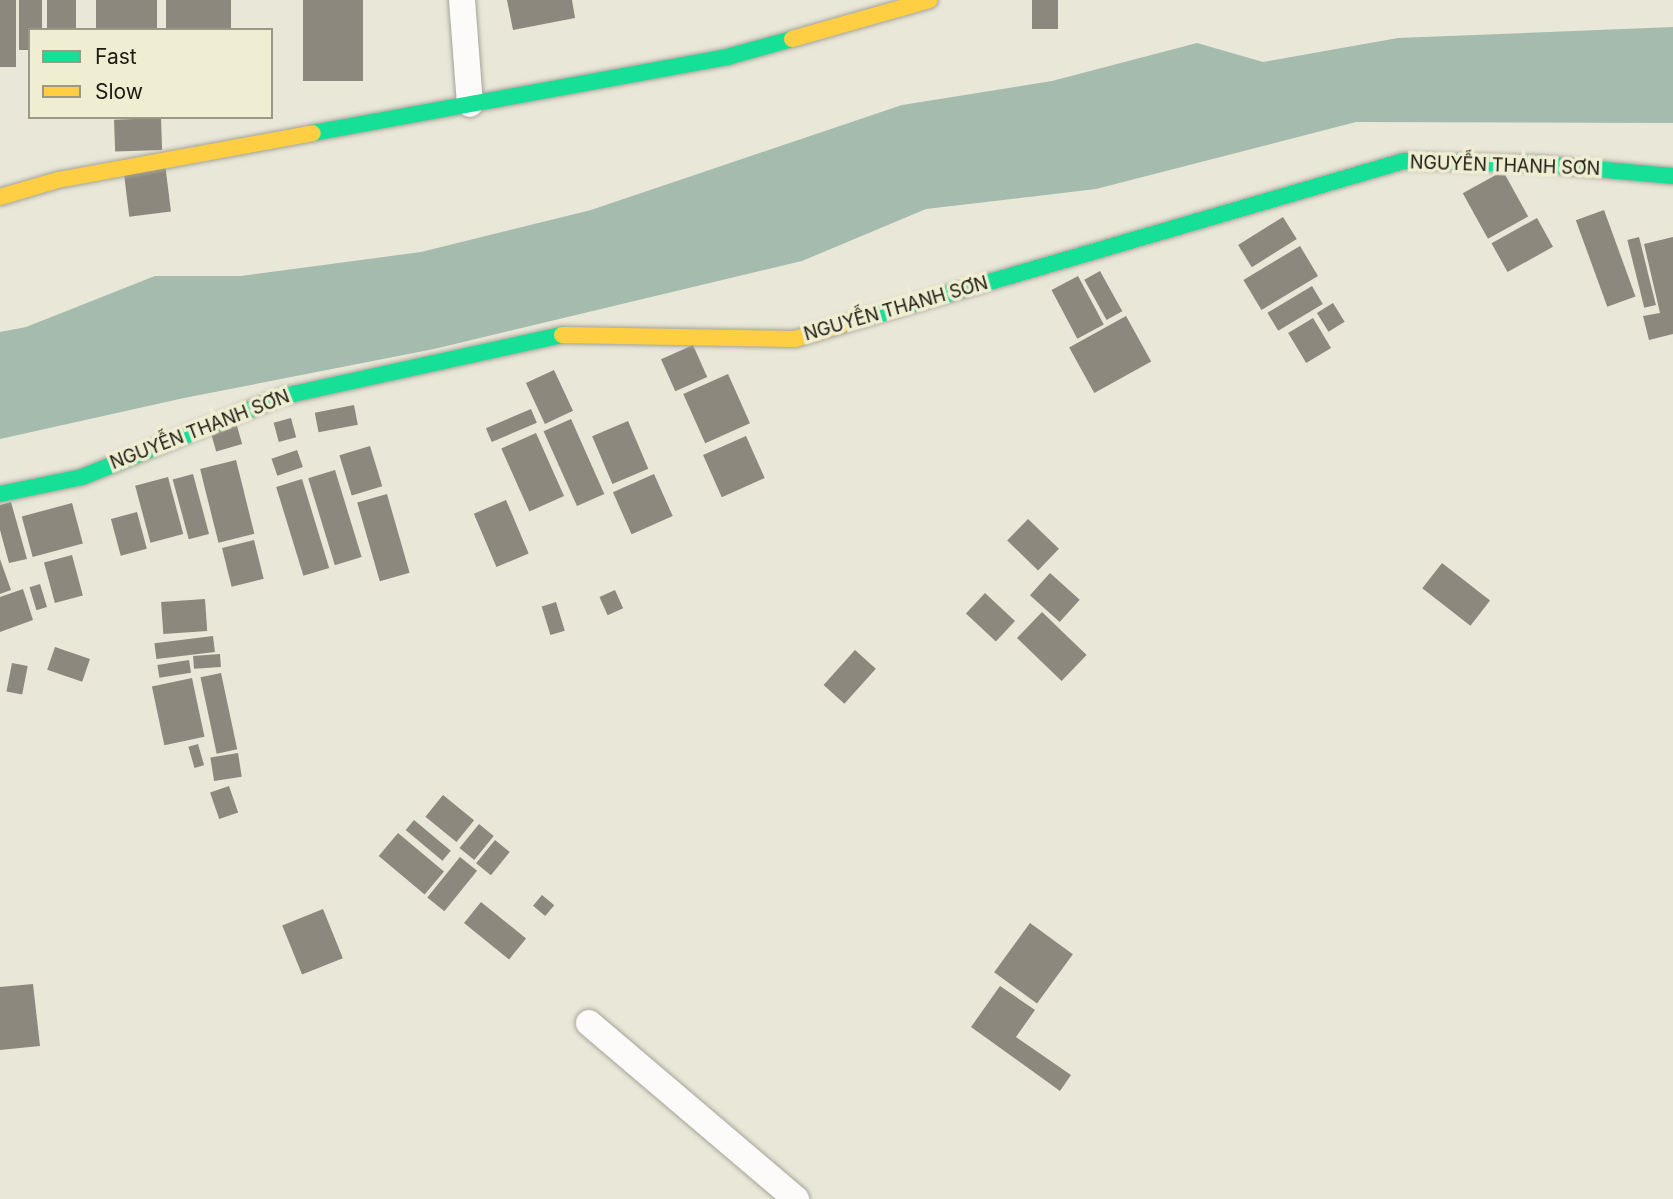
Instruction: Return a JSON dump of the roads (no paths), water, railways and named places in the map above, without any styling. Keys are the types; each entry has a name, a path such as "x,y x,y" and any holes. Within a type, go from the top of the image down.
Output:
{"street":[{"path":"0,197 58,180 727,57 930,0"},
{"name":"NGUYỄN THANH SƠN","path":"0,494 82,477 284,396 558,335 795,339 1404,161 1540,164 1673,176"}],"lane":[{"path":"462,0 470,104"},
{"path":"589,1023 796,1199"}]}
